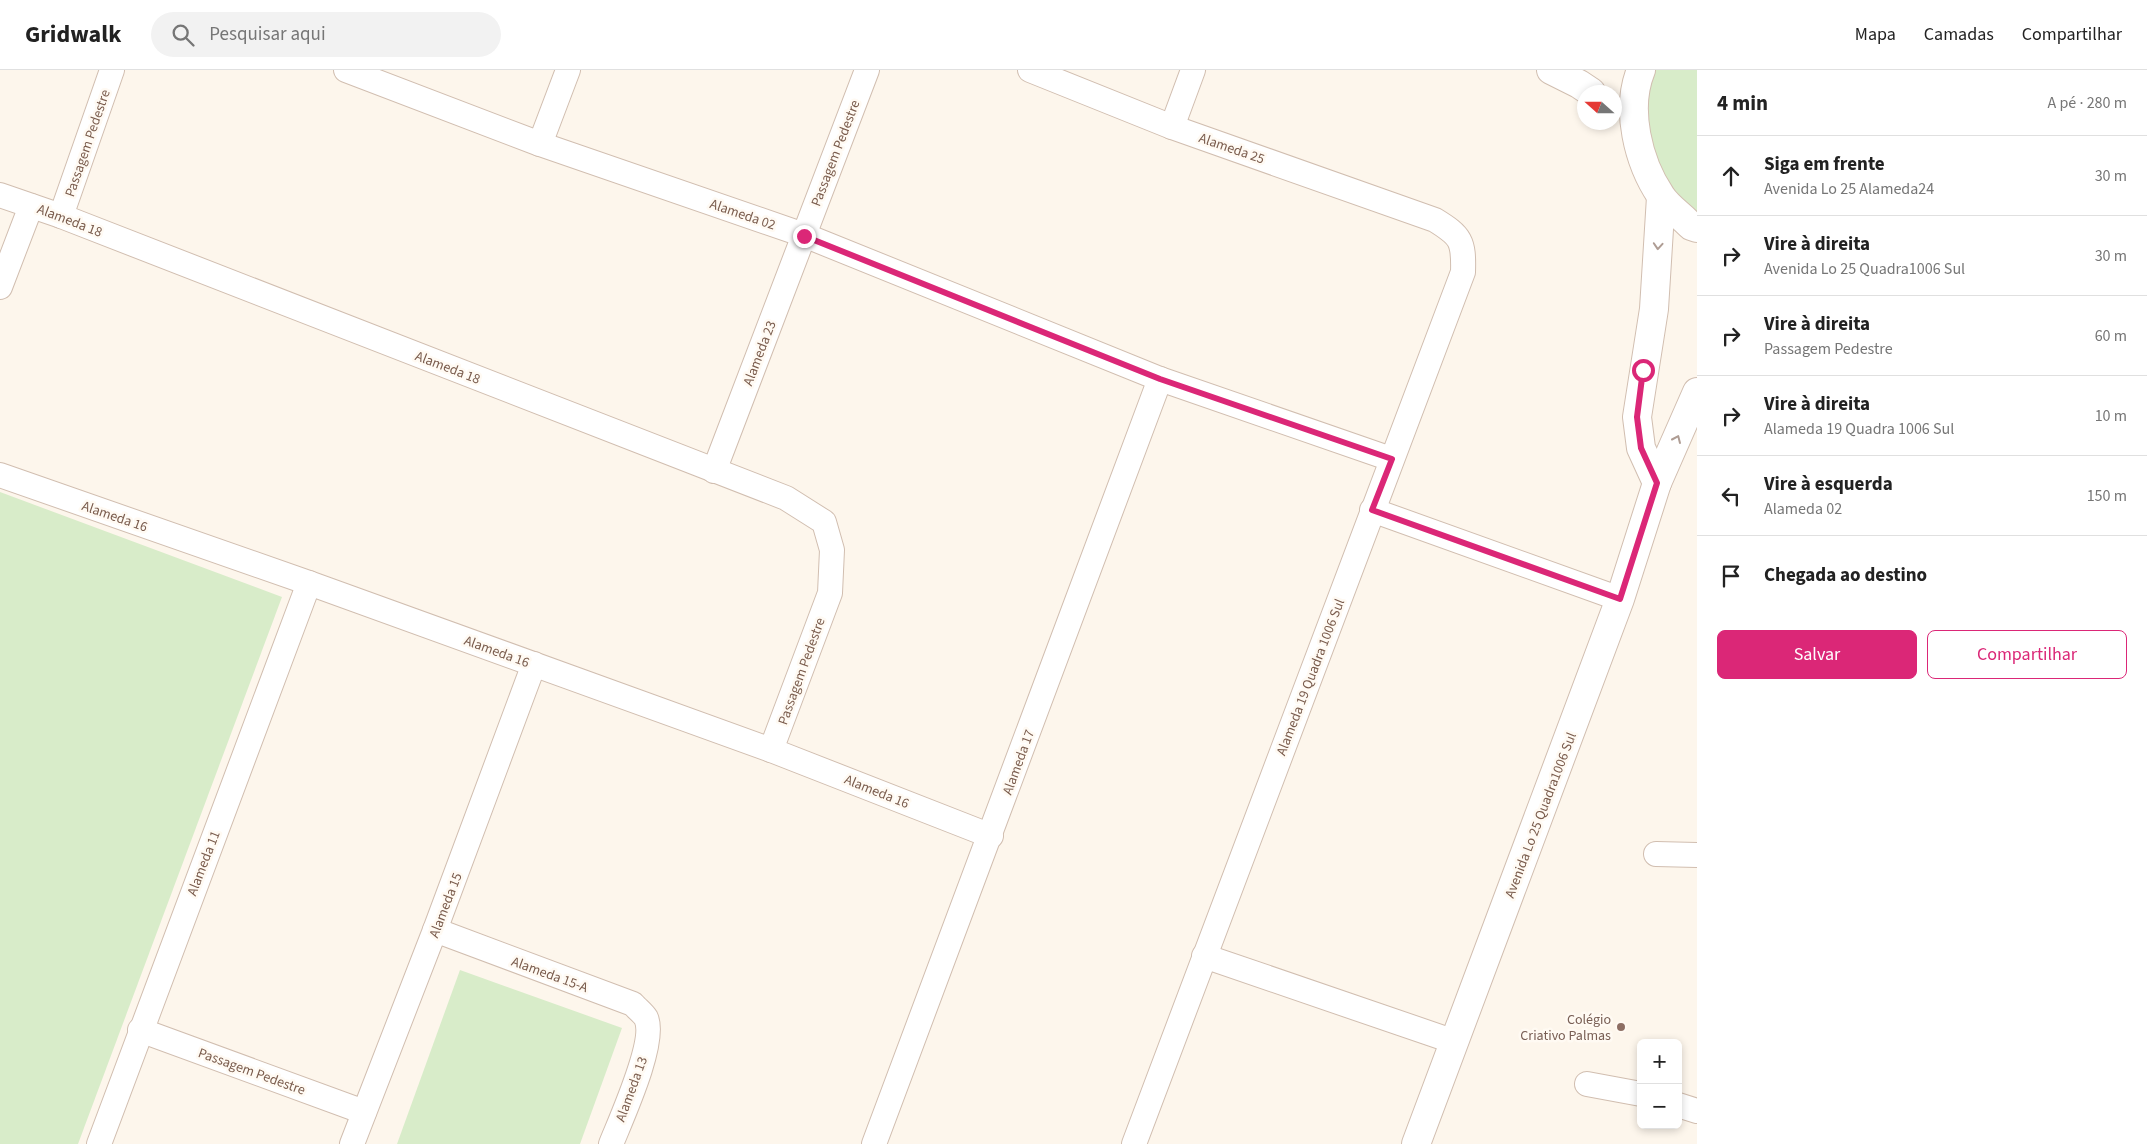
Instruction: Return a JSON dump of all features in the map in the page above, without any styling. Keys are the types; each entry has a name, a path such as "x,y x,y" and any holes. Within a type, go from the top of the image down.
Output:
{"street":[{"name":"Passagem Pedestre","path":"61,216 112,70"},
{"name":"Alameda 02","path":"346,70 540,144 804,236 1160,379 1392,459"},
{"path":"540,144 568,70"},
{"name":"Passagem Pedestre","path":"804,236 867,70"},
{"name":"Alameda 25","path":"1030,70 1172,127 1435,220"},
{"path":"1172,127 1193,70"},
{"path":"1551,70 1580,85"},
{"path":"1641,70 1624,119 1643,164 1662,197 1691,226 1697,228"},
{"name":"Alameda 18","path":"0,195 61,216 786,498 824,522 832,550 830,593"},
{"path":"1657,483 1641,448 1637,417 1654,309 1662,197"},
{"path":"0,287 31,206"},
{"name":"Alameda 19 Quadra 1006 Sul","path":"1134,1144 1463,272 1462,242 1454,232 1435,220"},
{"name":"Alameda 23","path":"714,471 804,236"},
{"name":"Alameda 17","path":"874,1144 991,836 1160,379"},
{"name":"Avenida Lo 25 Quadra1006 Sul","path":"1416,1144 1620,599 1657,483 1697,392"},
{"name":"Alameda 16","path":"0,475 309,583 772,750 991,836"},
{"path":"1372,510 1620,599"},
{"name":"Alameda 11","path":"99,1144 140,1030 309,583"},
{"name":"Passagem Pedestre","path":"772,750 830,593"},
{"name":"Alameda 15","path":"352,1144 435,930 534,664"},
{"path":"1656,854 1697,854"},
{"name":"Alameda 15-A","path":"435,930 632,1004 646,1018 649,1033"},
{"path":"1204,956 1455,1042"},
{"name":"Passagem Pedestre","path":"140,1030 364,1112"},
{"name":"Alameda 13","path":"611,1144 644,1057 649,1033"},
{"path":"1587,1084 1637,1093"},
{"path":"1682,1106 1697,1111"}],"green space":[{"path":"1648,70 1697,70 1697,227 1691,226 1634,127"},
{"path":"0,492 282,597 78,1144 0,1144"},
{"path":"460,970 622,1028 580,1144 397,1144"}],"place":[{"name":"Colégio Criativo Palmas","path":"1621,1027"}],"route":[{"path":"804,236 1160,379 1392,459 1372,510 1620,599 1657,483 1641,448 1637,417 1643,370"}]}
